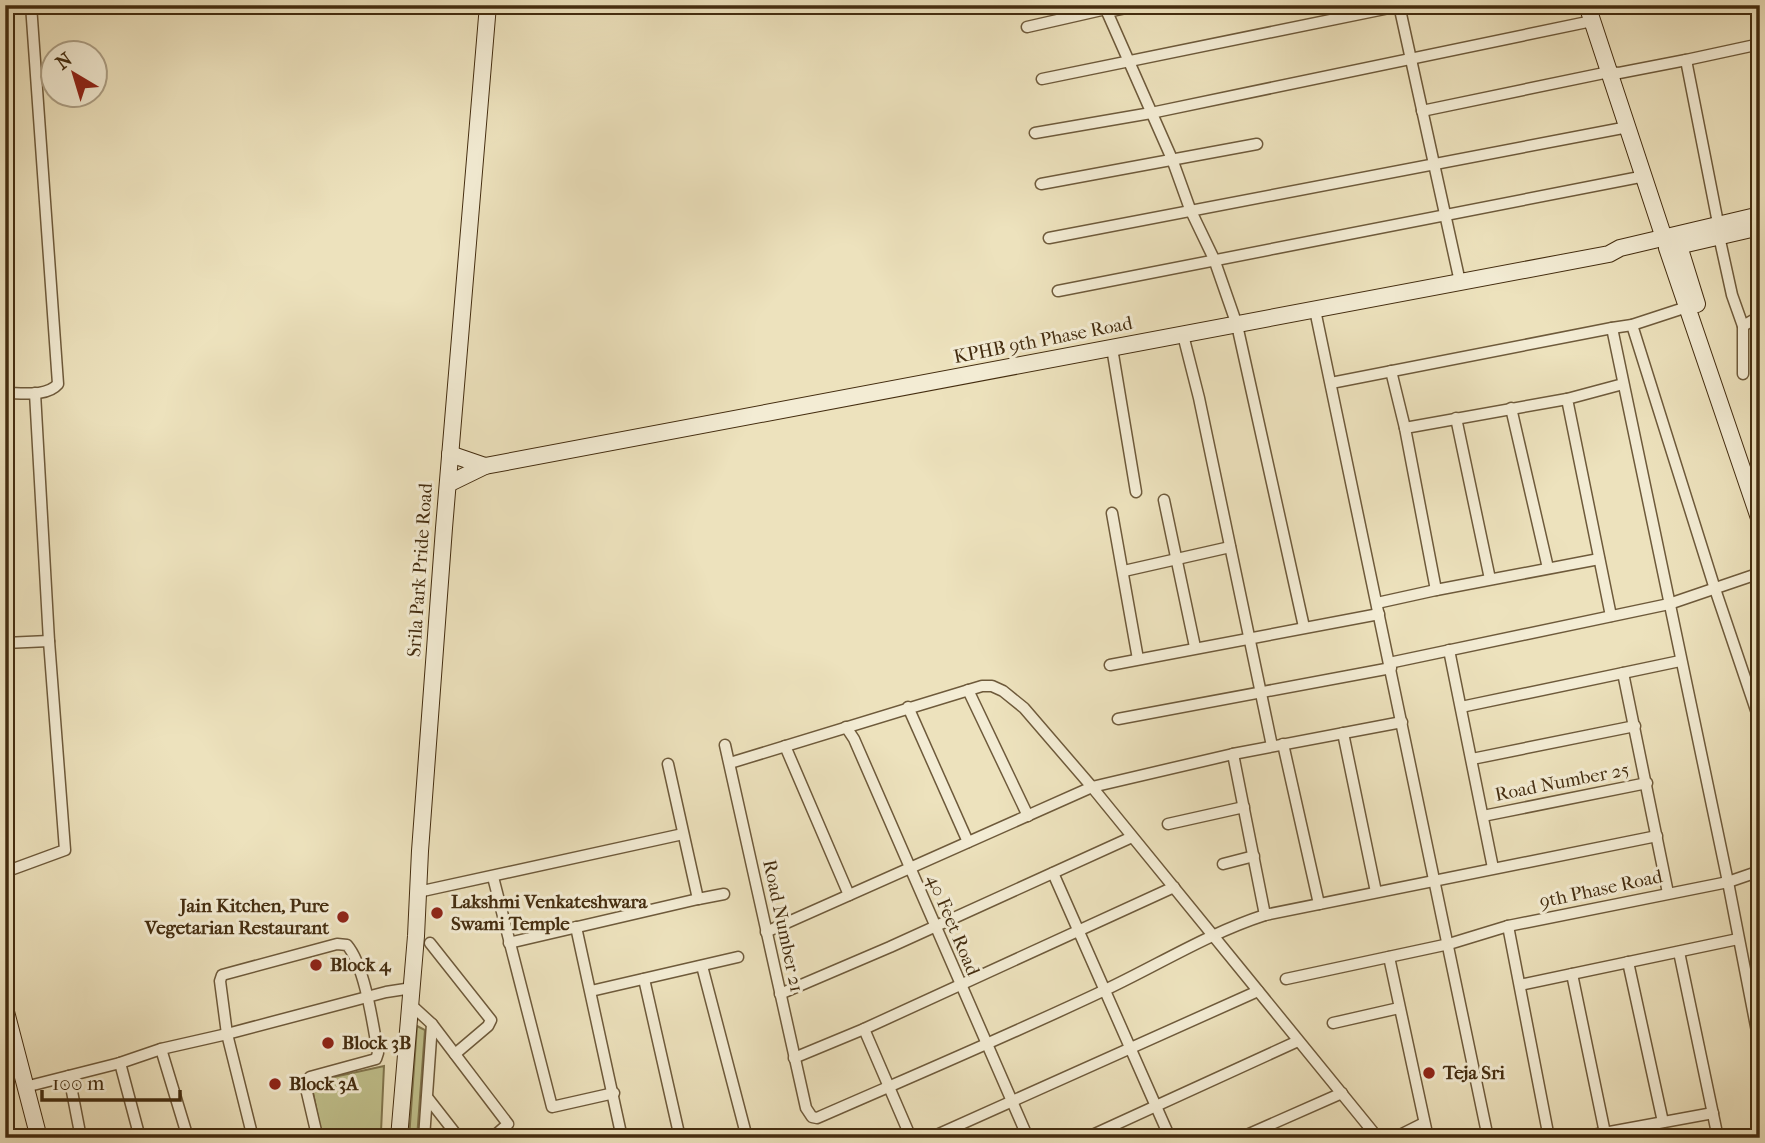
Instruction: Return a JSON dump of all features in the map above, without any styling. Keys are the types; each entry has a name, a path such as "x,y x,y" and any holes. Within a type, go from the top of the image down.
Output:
{"street":[{"path":"5,393 35,393 54,389 58,384 31,5"},
{"name":"Srila Park Pride Road","path":"399,1138 450,454 488,5"},
{"path":"1027,27 1106,9 1141,5"},
{"path":"1587,5 1594,13 1671,242 1760,490"},
{"path":"1042,79 1401,6 1460,282"},
{"path":"1106,9 1172,159 1190,209 1214,259 1237,325 1304,627"},
{"path":"1035,133 1151,113 1411,60 1594,13"},
{"path":"1422,111 1760,44"},
{"path":"1686,60 1732,295 1743,326 1743,373"},
{"path":"1614,73 1628,127 1671,242 1687,307 1760,521"},
{"path":"1049,238 1628,127"},
{"path":"1041,184 1257,144"},
{"path":"1058,291 1645,176"},
{"name":"KPHB 9th Phase Road","path":"448,484 485,466 1609,254 1621,258 1633,250 1719,230 1760,215"},
{"name":"KPHB 9th Phase Road","path":"1719,230 1760,227"},
{"path":"1331,383 1632,325 1687,307"},
{"path":"1315,310 1488,1138"},
{"path":"1743,326 1760,316"},
{"path":"1632,325 1760,722"},
{"path":"1612,328 1760,1047"},
{"path":"1182,335 1199,398 1261,692 1318,904"},
{"path":"1112,348 1136,492"},
{"path":"1391,371 1405,428 1436,590"},
{"path":"1405,428 1567,399 1623,384"},
{"path":"5,872 65,850 49,641 35,393"},
{"path":"1567,399 1611,616"},
{"path":"1511,408 1548,568"},
{"path":"1456,418 1490,579"},
{"name":"KPHB 9th Phase Road","path":"450,454 485,466"},
{"path":"1164,500 1195,647"},
{"path":"1112,513 1138,659"},
{"path":"1124,571 1230,547"},
{"path":"1110,665 1304,627 1436,590 1599,559"},
{"path":"1118,719 1390,666 1449,650 1669,604 1760,573"},
{"path":"5,643 49,641"},
{"path":"1449,650 1493,868"},
{"path":"1461,707 1680,661"},
{"path":"1623,673 1668,893"},
{"path":"730,763 982,686 992,686 1003,691 1024,708 1092,787 1378,1138"},
{"path":"968,690 1028,816"},
{"path":"908,707 968,842"},
{"path":"766,932 1092,787 1233,754 1402,722"},
{"path":"1472,759 1635,726"},
{"name":"40 Feet Road","path":"846,727 1028,1138"},
{"path":"1343,733 1376,892"},
{"name":"Road Number 21","path":"724,745 808,1114 817,1118 889,1086"},
{"path":"785,746 849,895"},
{"path":"1233,754 1265,915"},
{"path":"668,764 698,899"},
{"name":"Road Number 25","path":"1483,816 1647,783"},
{"path":"1168,824 1244,807"},
{"path":"418,892 683,834"},
{"path":"889,1086 1105,991 1238,924 1265,915 1657,835"},
{"path":"780,994 1132,837"},
{"path":"1223,864 1254,856"},
{"path":"1757,872 1760,890"},
{"name":"9th Phase Road","path":"1286,979 1449,944 1508,926 1728,882 1757,872"},
{"path":"1053,873 1170,1138"},
{"path":"493,877 551,1107 614,1093"},
{"path":"794,1058 864,1029 1174,887"},
{"path":"509,943 724,894"},
{"path":"1508,926 1549,1138"},
{"path":"576,927 622,1138"},
{"path":"1520,985 1738,939"},
{"path":"430,943 491,1020 488,1026 455,1054"},
{"path":"253,1138 228,1034 220,981 222,975 337,944 347,945 353,952 367,998 378,1056 376,1059 307,1080 305,1084 316,1131 309,1138"},
{"path":"1679,951 1718,1138"},
{"path":"591,991 738,957"},
{"path":"1389,957 1428,1138"},
{"path":"1628,962 1663,1122"},
{"path":"702,966 746,1134"},
{"path":"1572,974 1605,1133"},
{"path":"644,979 680,1138"},
{"path":"930,1138 1258,991"},
{"path":"25,1087 120,1063 161,1049 386,992 411,996 508,1124 492,1138"},
{"path":"5,1008 8,1037 39,1138"},
{"path":"1333,1023 1399,1008"},
{"path":"424,1138 432,1024"},
{"path":"864,1029 911,1138"},
{"path":"1086,1138 1298,1041"},
{"path":"161,1049 188,1138"},
{"path":"120,1063 140,1138"},
{"path":"69,1076 81,1138"},
{"path":"1240,1138 1342,1093"},
{"path":"427,1097 459,1138"},
{"path":"1577,1138 1713,1113"},
{"path":"1394,1138 1424,1123"}],"green space":[{"path":"417,1026 425,1030 417,1138 409,1138"},
{"path":"384,1066 381,1132 356,1138 322,1138 311,1082"}],"place":[{"name":"Lakshmi Venkateshwara Swami Temple","path":"437,913"},
{"name":"Jain Kitchen, Pure Vegetarian Restaurant","path":"343,917"},
{"name":"Block 4","path":"316,965"},
{"name":"Block 3B","path":"328,1043"},
{"name":"Teja Sri","path":"1429,1073"},
{"name":"Block 3A","path":"275,1084"}]}
